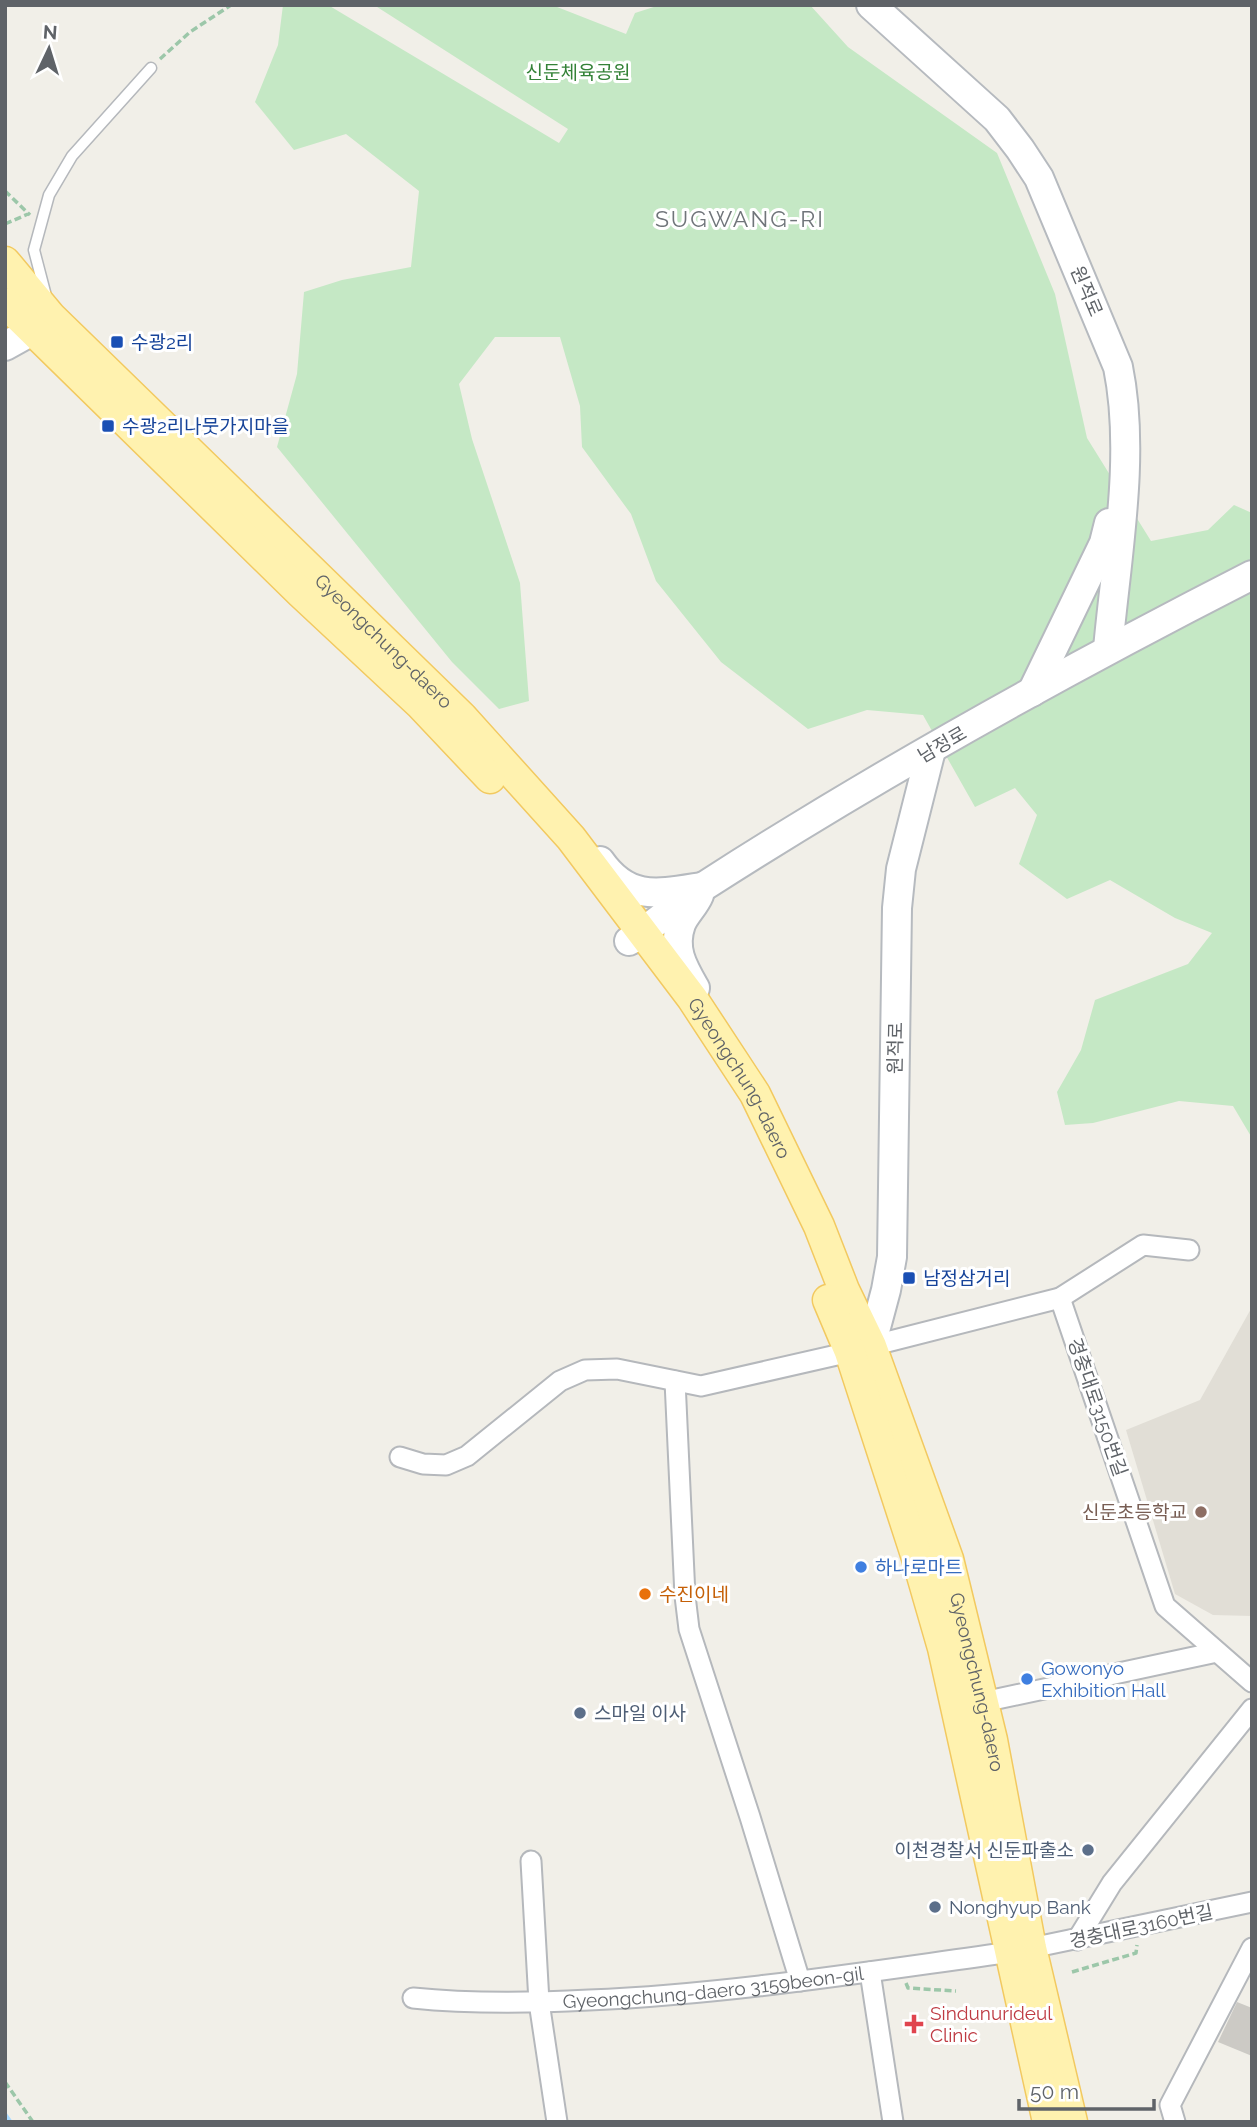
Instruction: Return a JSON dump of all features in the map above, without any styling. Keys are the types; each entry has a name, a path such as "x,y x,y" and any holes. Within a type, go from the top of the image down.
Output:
{"main road":[{"name":"Gyeongchung-daero","path":"5,262 42,324 300,593 420,704 636,936 711,1026 755,1094 819,1226 844,1290 943,1648 1021,1950 1072,2122"},
{"name":"Gyeongchung-daero","path":"5,303 42,324 462,717 571,838 636,936 738,1103 860,1349 948,1559 983,1702 1048,2122"}],"street":[{"name":"원적로","path":"871,5 997,119 1039,178 1118,367 1125,399 1124,480 1108,649"},
{"path":"5,346 42,324"},
{"path":"1032,692 1104,543 1125,437"},
{"name":"남정로","path":"636,936 703,886 931,750 1108,649 1252,575"},
{"name":"원적로","path":"860,1349 886,1290 892,1257 898,895 910,828 931,750"},
{"path":"571,838 587,844 607,872 623,886 638,892 670,892 703,886"},
{"path":"703,886 694,908 681,922 679,961 712,1015 711,1026"},
{"path":"400,1457 423,1464 446,1465 467,1456 560,1381 585,1370 617,1369 701,1386 1060,1298 1143,1245 1189,1250"},
{"name":"경충대로3150번길","path":"1060,1298 1166,1606 1252,1682"},
{"path":"675,1381 685,1596 689,1629 800,1981"},
{"path":"983,1702 1217,1652"},
{"path":"1077,1940 1112,1883 1252,1709"},
{"path":"531,1861 539,2003 557,2122"},
{"name":"경충대로3160번길","path":"1021,1950 1252,1902"},
{"path":"1175,2122 1170,2105 1252,1948"},
{"name":"Gyeongchung-daero 3159beon-gil","path":"413,1997 451,2002 539,2003 667,1997 1021,1950"},
{"path":"870,1972 893,2122"}],"lane":[{"path":"42,324 34,250 49,195 72,156 150,68"}],"path":[{"path":"150,68 190,32 231,5"},
{"path":"5,191 40,223"},
{"path":"5,224 29,214"},
{"path":"1072,1972 1136,1953 1138,1927"},
{"path":"903,1967 908,1988 956,1991"},
{"path":"5,2082 33,2122"}],"shaded area":[{"name":"신둔초등학교","path":"1252,1307 1252,1616 1213,1615 1175,1594 1126,1430 1200,1400"}],"green space":[{"name":"신둔체육공원","path":"283,5 328,5 559,143 568,129 374,5 552,5 626,34 635,13 660,5 810,5 848,47 997,153 1055,294 1087,438 1151,541 1208,530 1234,505 1252,513 1252,1138 1233,1106 1179,1101 1093,1123 1065,1125 1057,1092 1081,1050 1095,1000 1188,964 1212,933 1175,918 1110,880 1067,899 1019,864 1037,815 1015,788 975,807 923,715 867,710 808,729 721,662 656,581 631,514 582,447 580,406 560,337 495,337 459,384 472,439 520,583 529,701 499,709 452,662 277,447 297,374 304,292 342,280 411,267 419,191 346,134 294,150 255,102 278,45"}],"building":[{"path":"1237,2002 1252,2008 1252,2056 1218,2042"}],"waterway":[{"path":"5,2115 10,2122"}],"place":[{"name":"수광2리","path":"117,342"},
{"name":"수광2리나뭇가지마을","path":"108,426"},
{"name":"남정삼거리","path":"909,1278"},
{"name":"신둔초등학교","path":"1201,1512"},
{"name":"하나로마트","path":"861,1567"},
{"name":"수진이네","path":"645,1594"},
{"name":"Gowonyo Exhibition Hall","path":"1027,1679"},
{"name":"스마일 이사","path":"580,1713"},
{"name":"이천경찰서 신둔파출소","path":"1088,1850"},
{"name":"Nonghyup Bank","path":"935,1907"},
{"name":"Sindunurideul Clinic","path":"914,2024"}],"district":[{"name":"SUGWANG-RI","path":"740,219"}]}
